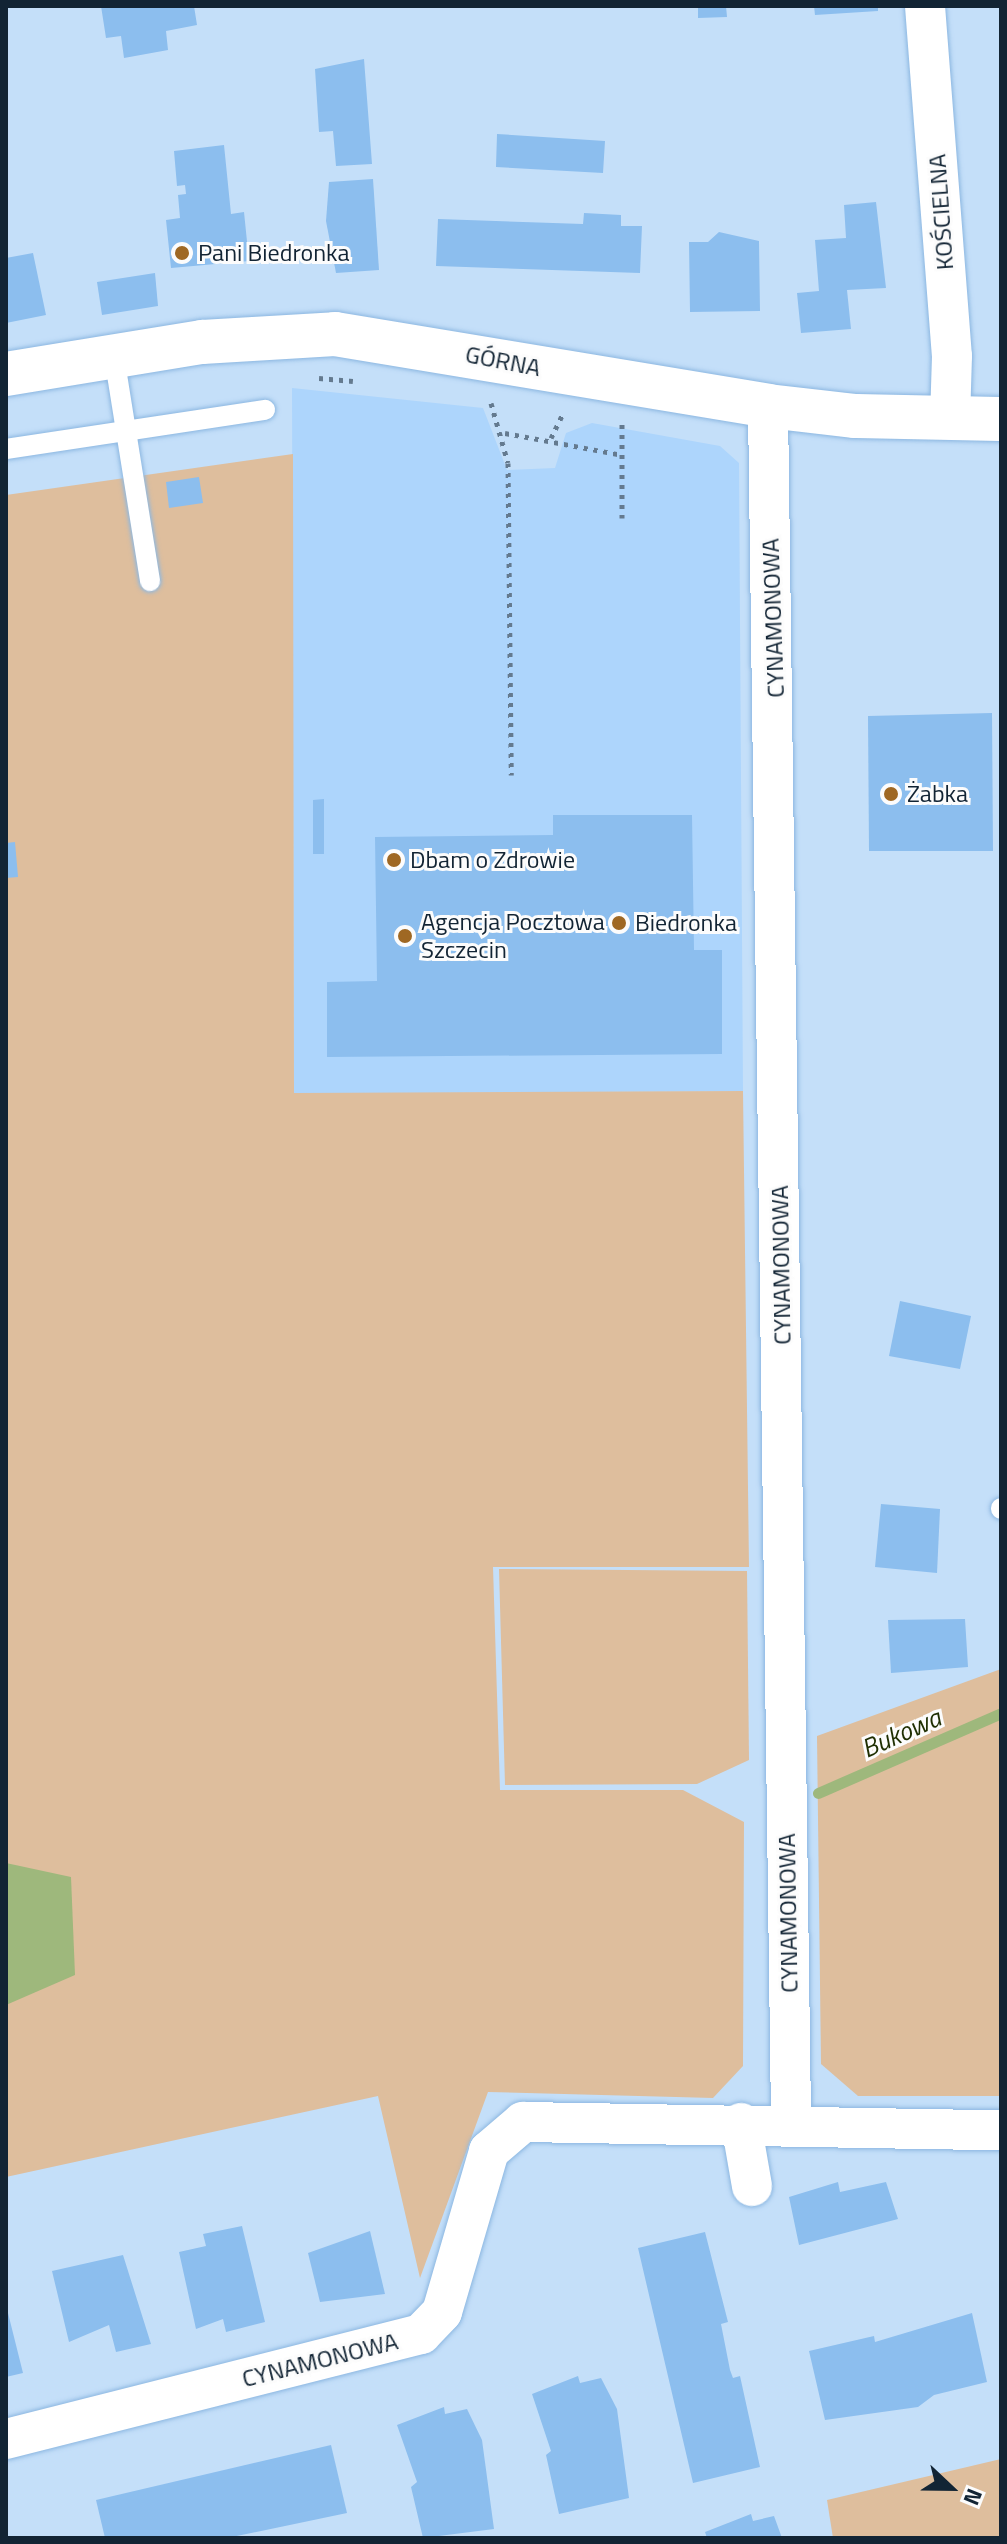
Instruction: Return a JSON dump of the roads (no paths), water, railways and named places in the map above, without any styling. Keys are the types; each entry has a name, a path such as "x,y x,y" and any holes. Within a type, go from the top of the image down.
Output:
{"street":[{"name":"KOŚCIELNA","path":"925,6 952,356 950,419"},
{"name":"GÓRNA","path":"6,374 249,337 335,334 768,406 950,419 1001,419"},
{"name":"CYNAMONOWA","path":"768,406 791,2126"},
{"name":"CYNAMONOWA","path":"6,2439 421,2334 442,2312 489,2151 523,2122 741,2123 1001,2130"},
{"path":"741,2123 752,2186"}],"lane":[{"path":"114,356 150,581"},
{"path":"6,449 265,410"}],"waterway":[{"name":"Bukowa","path":"818,1793 1001,1713"}],"place":[{"name":"Pani Biedronka","path":"182,253"},
{"name":"Żabka","path":"891,794"},
{"name":"Dbam o Zdrowie","path":"394,860"},
{"name":"Biedronka","path":"619,923"},
{"name":"Agencja Pocztowa Szczecin","path":"405,936"}]}
